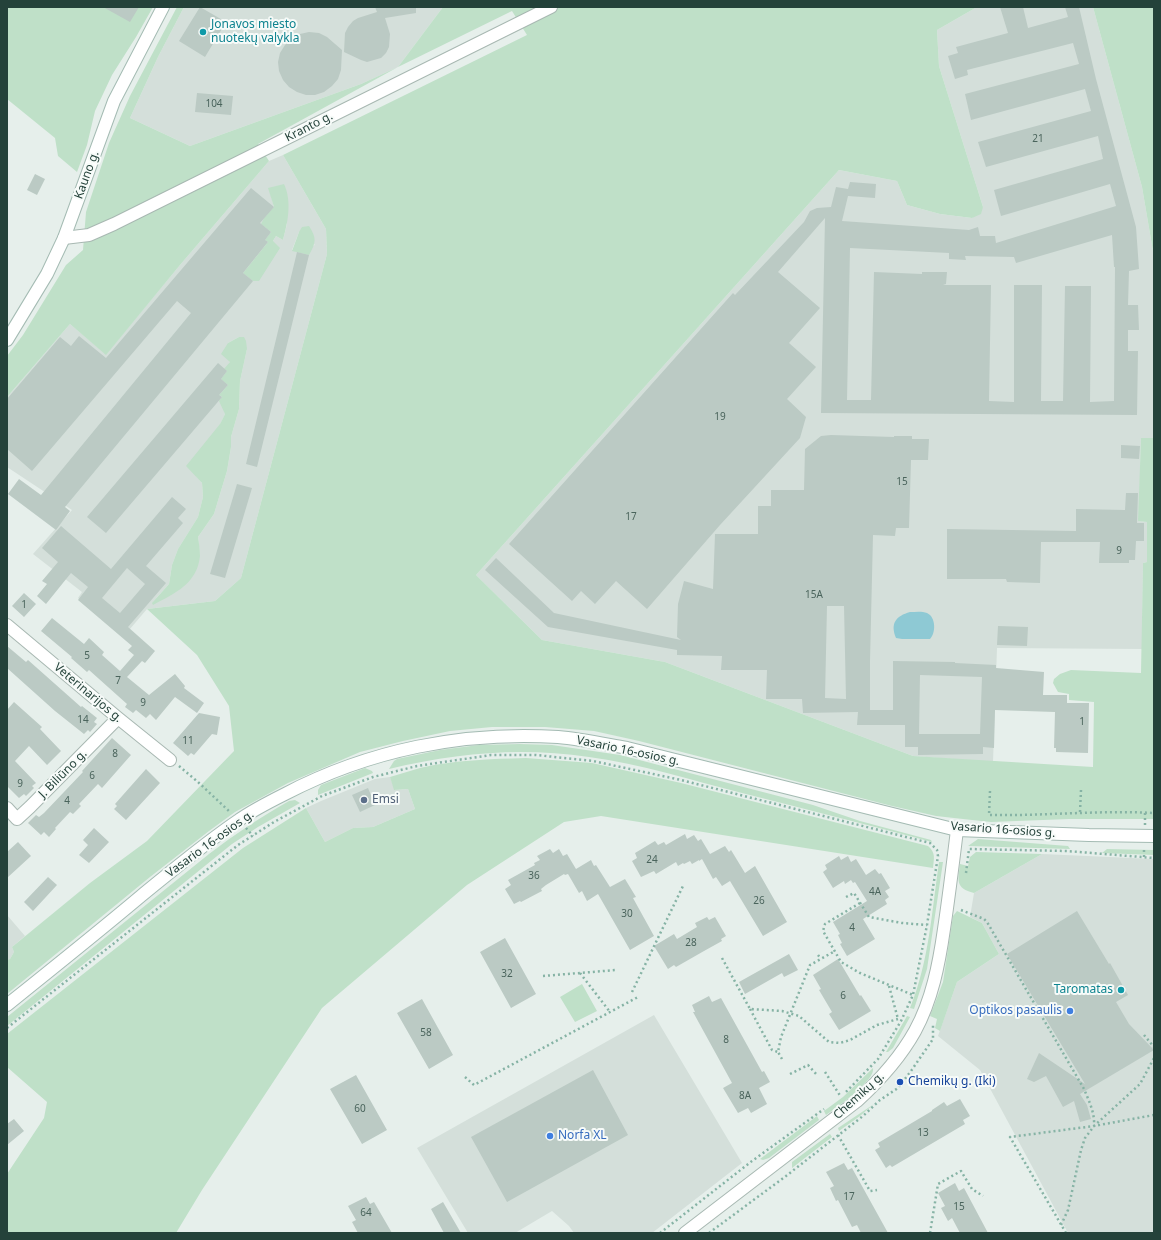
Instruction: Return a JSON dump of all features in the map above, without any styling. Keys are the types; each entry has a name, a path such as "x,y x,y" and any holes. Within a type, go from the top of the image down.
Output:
{"main road":[{"name":"Kauno g.","path":"7,340 47,274 64,238 114,101 163,7"},
{"name":"Kranto g.","path":"64,238 89,235 114,224 551,7"},
{"name":"Veterinarijos g.","path":"7,625 170,760"},
{"name":"J. Biliūno g.","path":"7,808 17,819 118,718"},
{"name":"Vasario 16-osios g.","path":"7,1005 210,841 247,815 303,785 341,768 404,749 433,743 482,737 558,737 628,748 957,830 1154,836"},
{"name":"Chemikų g.","path":"685,1233 857,1101 887,1072 902,1052 921,1017 936,973 949,899 957,830"}],"path":[{"path":"7,1028 238,845 304,805 322,796 382,774 417,766 491,755 536,755 593,761 681,780 930,843 936,850 938,856 927,925 913,995 878,1059 841,1097 835,1100"},
{"path":"170,760 221,803"},
{"path":"1080,812 1081,790"},
{"path":"990,791 989,815 1017,816 1080,812 1154,813"},
{"path":"632,992 684,886"},
{"path":"846,897 854,893 869,917 902,923 927,925"},
{"path":"860,903 825,924 823,931 841,962 860,973 913,995"},
{"path":"961,910 984,919 987,922 1084,1089 1094,1117 1094,1126"},
{"path":"782,1059 778,1052 781,1037 810,965 835,951"},
{"path":"818,955 821,959"},
{"path":"722,958 772,1050 778,1052"},
{"path":"543,976 616,970"},
{"path":"580,973 610,1012"},
{"path":"889,985 899,1020"},
{"path":"465,1077 474,1085 638,997"},
{"path":"750,1009 790,1013 799,1016 829,1042 840,1043 850,1040 877,1025 899,1020"},
{"path":"1144,1035 1154,1047"},
{"path":"1061,1225 1068,1210 1085,1138 1094,1126 1140,1084 1154,1058"},
{"path":"790,1074 808,1065 818,1076"},
{"path":"825,1072 841,1097"},
{"path":"660,1233 752,1161 825,1108"},
{"path":"1066,1233 1010,1137 1094,1126 1154,1115"},
{"path":"838,1135 870,1191 877,1190"},
{"path":"930,1233 938,1184 961,1171 972,1189 983,1196"}],"shaded area":[{"name":"Jonavos miesto nuotekų valykla","path":"184,7 443,7 398,67 361,84 190,146 130,118 158,57"},
{"path":"977,7 1093,7 1142,187 1154,257 1154,438 1141,438 1139,521 1147,522 1147,562 1143,563 1142,649 997,648 993,762 913,756 665,662 542,640 476,575 839,170 897,181 907,205 940,214 972,218 983,207 939,66 937,30"},
{"path":"283,155 326,229 327,254 241,578 215,601 147,609 124,636 78,598 82,592 33,554 72,510 7,467 7,397 70,324 106,354 269,161","holes":["269,188 287,224 283,240 276,236 243,273 268,242 271,232 274,207","299,232 315,245 292,250","239,337 247,349 240,381 239,409 231,437 227,471 214,514 198,537 200,555 152,603 169,584 172,565 178,549 198,517 203,497 202,483 196,476 225,414 222,397 220,395 228,385 227,371 230,362 228,343"]},
{"path":"390,777 395,790 408,789 415,809 373,827 353,828 325,842 306,808 375,779"},
{"path":"1042,854 1154,859 1154,1233 1068,1233 980,1070 938,1036 957,982 999,954 982,923 970,917 974,893"},
{"path":"7,915 25,936 12,947 14,952 10,959 7,960"},
{"path":"654,1015 742,1163 652,1233 574,1233 569,1226 552,1211 515,1233 468,1233 417,1148"}],"green space":[{"path":"7,7 153,7 112,75 95,111 87,145 77,172 58,156 55,138 7,99"},
{"path":"177,7 184,7 158,57 130,118 190,146 361,84 398,67 258,144 269,161 180,265 106,355 70,324 7,397 7,356 23,335 66,265 83,250 86,212 109,143 130,96"},
{"path":"443,7 977,7 937,30 939,66 983,207 981,214 972,218 940,214 907,205 897,181 839,170 476,575 542,640 665,662 913,756 1093,767 1094,702 1069,700 1069,694 1058,692 1053,683 1054,679 1060,674 1071,670 1141,673 1143,563 1147,562 1147,522 1138,521 1141,438 1154,438 1154,819 1069,819 991,822 936,816 594,731 545,727 492,727 450,731 360,752 288,783 235,812 150,877 7,994 7,960 10,959 14,952 12,947 90,883 147,841 234,751 229,706 197,655 147,609 215,601 241,578 327,254 326,229 283,155 527,35 512,11 398,67"},
{"path":"1093,7 1154,7 1154,257 1142,187"},
{"path":"284,184 289,204 288,219 283,240 276,236 273,241 280,248 259,281 253,281 243,273 268,242 265,240 271,232 261,224 264,218 274,207 268,188"},
{"path":"309,226 315,240 309,255 292,251 302,227"},
{"path":"239,337 244,337 247,349 240,381 239,409 231,437 227,471 214,514 198,537 200,556 198,566 190,581 177,592 153,605 152,603 169,584 172,565 178,549 198,517 203,497 202,483 186,466 220,424 225,414 219,401 222,397 219,395 228,385 221,379 227,371 224,369 230,362 221,354 228,343"},
{"path":"479,745 552,745 620,755 813,805 860,821 931,840 932,842 666,773 589,757 538,752 489,753 415,763 389,769 397,759 440,750"},
{"path":"526,758 592,763 681,783 928,846 933,853 933,868 601,816 564,822 467,885 322,1008 202,1190 176,1233 7,1233 7,1174 44,1118 47,1102 7,1067 7,1034 243,848 306,808 325,842 353,828 373,827 415,809 408,789 394,790 390,777 420,768 446,763 486,759"},
{"path":"365,768 373,773 318,795 318,790 321,785"},
{"path":"295,800 300,803 232,844 7,1026 7,1017 209,854 258,820 289,801"},
{"path":"978,839 1068,846 1070,849 968,846"},
{"path":"1107,849 1154,850 1154,855 1102,853"},
{"path":"976,852 1042,854 974,893 964,889 961,886 959,883 959,875 960,864 968,866 970,857"},
{"path":"939,862 943,862 927,969 914,1009 910,1008 922,973 926,954"},
{"path":"957,911 982,923 999,954 957,982 940,1031 935,1028 937,1019 930,1016 943,982 953,916"},
{"path":"582,984 597,1011 575,1022 560,997"},
{"path":"907,1016 910,1017 893,1048 886,1052"},
{"path":"873,1068 872,1073 862,1086 826,1115 824,1111 843,1097"},
{"path":"874,1104 860,1116 839,1131 838,1128"},
{"path":"817,1116 819,1120 769,1158 763,1160 760,1159"},
{"path":"830,1134 832,1137 792,1168 792,1162"}],"water":[{"path":"910,612 925,612 930,615 933,621 934,629 930,639 896,638 894,633 894,624 898,618"}],"building":[{"path":"103,7 139,7 130,22"},
{"name":"Jonavos miesto nuotekų valykla","path":"200,7 226,22 205,57 179,41"},
{"path":"375,7 416,7 416,13 385,18 390,34 389,47 381,58 367,62 344,52 345,33 353,21 377,12"},
{"path":"1000,7 1023,7 1028,28 1068,17 1065,7 1079,7 1096,79 1136,227 1139,269 1129,271 1128,305 1138,305 1139,330 1128,330 1128,351 1138,351 1137,415 821,413 825,218 778,272 820,308 789,343 816,367 787,399 806,417 800,438 720,525 647,609 616,581 595,604 581,591 572,601 509,544 733,293 735,295 804,222 810,211 817,208 831,207 836,187 848,189 850,182 876,184 875,198 848,196 842,221 969,230 978,227 980,236 995,236 996,243 1116,206 1110,184 1001,216 994,190 1103,159 1098,136 986,167 978,142 1091,111 1085,89 971,120 965,94 1079,64 1073,43 967,70 968,75 955,79 948,56 958,53 956,47 1008,33","holes":["1112,235 1114,267 1114,401 1090,402 1091,286 1065,286 1063,401 1041,401 1042,285 1014,285 1014,402 989,401 991,285 943,285 946,284 947,272 922,272 922,274 874,272 871,400 847,400 850,248 949,253 949,259 966,260 965,256 1014,257 1016,263"]},
{"path":"309,32 319,33 327,37 342,50 341,70 338,79 324,92 315,95 306,95 289,87 283,80 279,71 278,62 280,53 292,38"},
{"path":"197,93 233,96 231,115 195,112"},
{"path":"35,174 45,179 37,195 27,190"},
{"path":"251,188 274,207 260,223 271,232 265,240 268,242 243,273 253,281 65,507 70,511 56,530 8,494 19,479 41,495 191,313 177,301 32,471 7,449 7,399 60,337 71,346 79,336 106,358"},
{"path":"297,252 309,255 257,467 246,464"},
{"path":"218,363 227,371 221,379 228,385 219,395 222,397 106,533 87,517"},
{"path":"821,436 912,436 912,439 929,439 928,460 911,460 909,528 896,528 895,536 873,535 870,710 893,710 893,661 955,662 996,665 996,668 1044,672 1043,695 1067,695 1067,703 1089,703 1088,753 1056,752 1056,748 1054,748 1055,712 995,710 994,748 983,747 983,754 918,755 918,747 905,747 905,725 857,725 858,712 803,713 802,699 766,699 767,670 721,670 722,656 677,655 677,650 548,627 485,570 496,558 554,613 681,640 677,637 678,604 684,581 713,589 715,534 758,534 758,506 771,506 771,490 804,490 805,449","holes":["827,606 844,606 846,699 825,698","920,675 982,677 980,734 919,734"]},
{"path":"1121,445 1140,446 1139,459 1121,458"},
{"path":"237,484 252,488 225,578 210,574"},
{"path":"1126,493 1138,493 1137,523 1144,523 1144,541 1136,541 1135,560 1129,560 1129,563 1099,563 1100,542 1041,542 1040,583 1007,582 1006,579 947,579 947,529 1076,531 1076,509 1125,510"},
{"path":"172,497 186,509 178,518 183,523 146,566 166,583 128,627 155,651 145,663 142,661 127,677 149,695 175,674 185,686 184,688 204,703 197,713 175,697 156,720 150,714 146,718 136,710 133,713 125,707 127,704 89,670 87,672 71,658 72,657 41,631 52,618 84,644 89,638 104,652 102,655 120,671 134,655 128,650 132,646 78,600 88,587 71,573 46,604 37,596 47,584 42,581 58,562 42,548 61,526 111,569","holes":["127,568 145,584 120,613 102,598"]},
{"path":"24,593 36,604 24,617 12,606"},
{"path":"998,626 1028,627 1027,646 997,645"},
{"path":"7,646 26,662 28,660 81,707 82,706 97,718 94,722 97,724 90,732 88,730 84,734 55,711 7,668"},
{"path":"14,702 42,727 40,729 61,751 47,765 29,746 15,761 36,783 32,786 34,788 26,796 24,794 19,798 7,786 7,710"},
{"path":"199,713 220,717 217,735 212,734 194,755 191,753 188,756 173,743"},
{"path":"112,738 131,755 102,788 98,784 79,804 81,806 73,814 70,812 49,837 44,832 41,835 28,823 36,815 39,817 44,813 83,772 82,771"},
{"path":"146,769 160,783 126,820 114,809 117,806 115,804"},
{"name":"Emsi","path":"368,788 375,805 360,812 352,795"},
{"path":"94,828 109,842 89,863 79,855 88,845 83,840"},
{"path":"685,834 687,839 694,835 698,841 701,839 710,854 725,846 729,852 731,850 745,873 755,866 787,922 763,936 730,881 722,886 716,877 713,879 702,859 692,864 690,861 678,866 676,862 656,874 654,871 641,877 632,861 637,858 635,853 655,841 658,845 664,842 666,845"},
{"path":"18,842 31,856 7,878 7,852"},
{"path":"550,849 553,853 559,849 563,856 567,854 576,869 591,860 594,866 596,865 610,887 625,879 636,897 633,898 654,936 630,950 598,894 587,901 582,891 579,893 568,874 564,874 546,885 541,889 542,891 514,904 505,889 511,885 508,880 535,865 534,863 540,860 537,856"},
{"path":"839,856 841,860 848,856 851,862 856,859 866,875 875,869 879,874 881,873 890,888 885,891 889,897 885,900 887,904 863,919 875,939 847,956 840,944 842,943 838,935 840,934 833,922 867,901 855,882 853,883 851,880 845,884 844,881 833,888 823,872 827,869 825,865"},
{"path":"48,877 57,885 33,911 24,902"},
{"path":"1077,911 1109,964 1110,963 1128,995 1116,1002 1129,1024 1154,1050 1080,1094 1087,1105 1091,1119 1080,1122 1074,1101 1063,1107 1046,1076 1034,1082 1027,1079 1039,1053 1085,1084 1007,954"},
{"path":"707,917 709,920 715,917 726,936 721,939 722,941 676,967 674,965 668,969 654,946 674,934 677,939 697,927 695,923"},
{"path":"505,938 536,994 511,1008 480,952"},
{"path":"789,954 798,970 784,977 782,973 745,994 739,982"},
{"path":"838,959 860,996 861,995 871,1011 839,1030 829,1014 832,1012 819,990 821,989 813,975"},
{"path":"709,996 712,1002 721,998 762,1072 764,1071 770,1082 759,1088 767,1104 751,1113 748,1108 738,1113 723,1088 732,1083 693,1012 695,1012 692,1005"},
{"path":"422,999 453,1055 429,1069 397,1013"},
{"name":"Norfa XL","path":"593,1070 628,1135 507,1202 471,1137"},
{"path":"356,1075 387,1130 362,1144 330,1089"},
{"path":"960,1099 970,1116 963,1120 965,1124 892,1167 890,1165 886,1168 875,1150 880,1147 878,1143 932,1111 944,1102 947,1106"},
{"path":"14,1119 24,1131 7,1145 7,1124"},
{"path":"844,1163 848,1170 852,1168 888,1233 861,1233 857,1225 852,1227 838,1200 836,1201 830,1188 834,1186 826,1172"},
{"path":"955,1183 959,1191 964,1188 988,1233 960,1233 952,1218 948,1221 941,1208 945,1206 938,1193"},
{"path":"366,1197 370,1204 374,1202 392,1233 358,1233 352,1222 356,1220 348,1206"},
{"path":"443,1202 461,1233 444,1233 431,1209"}],"place":[{"name":"Jonavos miesto nuotekų valykla","path":"203,32"},
{"name":"Emsi","path":"364,800"},
{"name":"Taromatas","path":"1121,990"},
{"name":"Optikos pasaulis","path":"1070,1011"},
{"name":"Chemikų g. (Iki)","path":"900,1082"},
{"name":"Norfa XL","path":"550,1136"}]}
